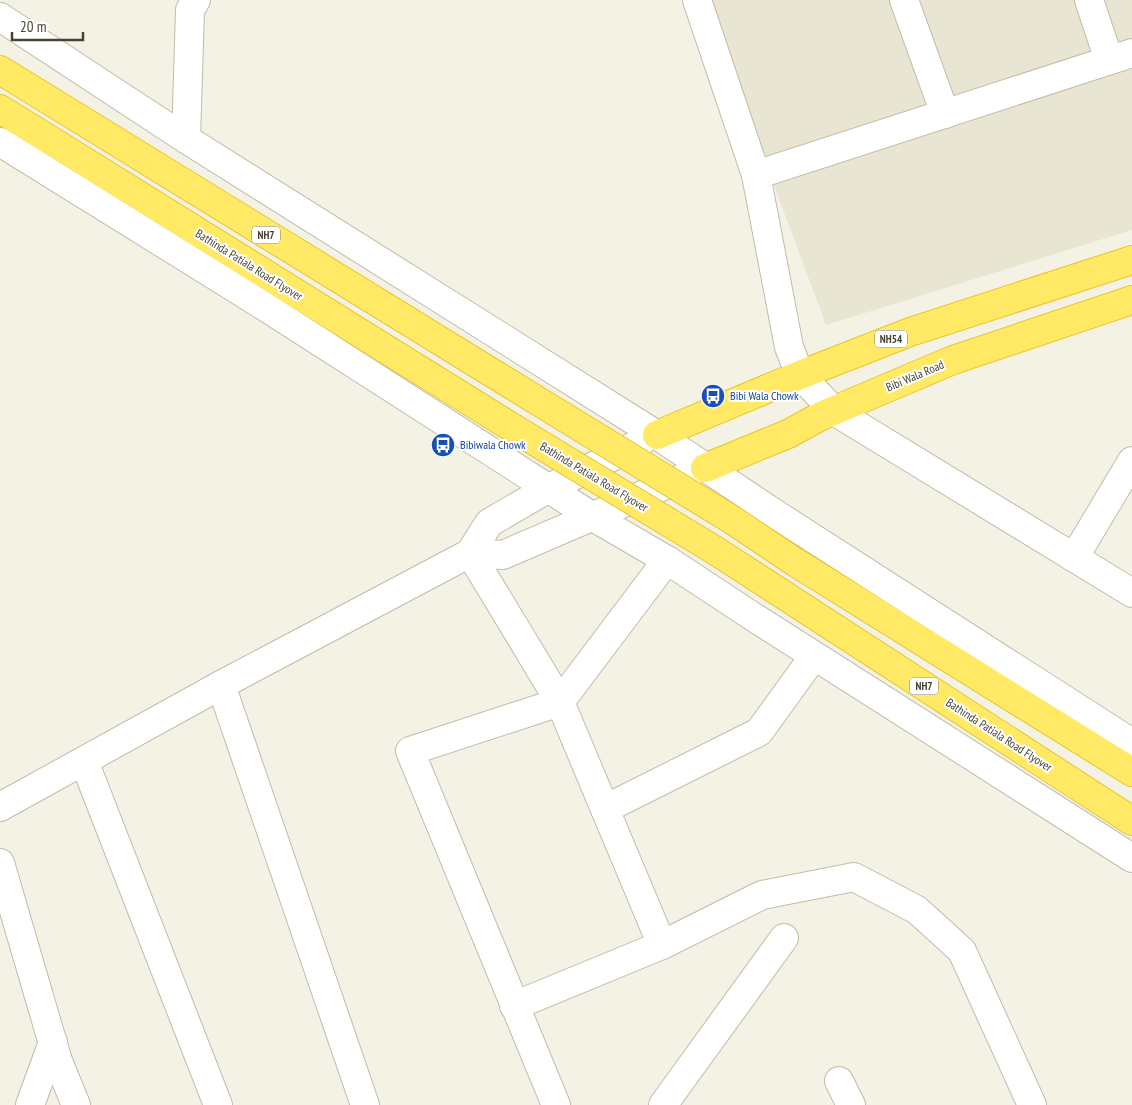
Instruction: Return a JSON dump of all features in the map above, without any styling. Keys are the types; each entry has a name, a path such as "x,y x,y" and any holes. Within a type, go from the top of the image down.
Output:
{"highway":[{"name":"NH7","path":"0,70 734,521 795,562 1132,772"},
{"name":"Bathinda Patiala Road Flyover","path":"0,109 389,352 716,551 1132,821"},
{"name":"NH54","path":"657,435 800,375 910,332 1132,260"},
{"name":"Bibi Wala Road","path":"705,468 788,434 834,411 953,360 1132,300"}],"street":[{"path":"186,139 190,10 196,0"},
{"path":"697,0 756,175 789,347 800,375 834,411 1132,593"},
{"path":"904,0 945,114"},
{"path":"756,175 1120,57 1089,0"},
{"path":"0,17 186,139 657,435 705,468 1132,743"},
{"path":"0,142 264,306 593,517 667,560 814,656 1132,858"},
{"path":"0,807 221,685 470,553 489,522 549,488 657,435"},
{"path":"1074,558 1132,461"},
{"path":"470,553 503,555 705,468"},
{"path":"470,553 560,702 662,945"},
{"path":"556,1105 410,751 560,702 667,560"},
{"path":"605,809 758,732 814,656"},
{"path":"221,685 365,1105"},
{"path":"84,760 218,1105"},
{"path":"0,863 52,1042 76,1105"},
{"path":"514,1006 662,945 762,895 854,877 917,910 962,951 1032,1105"},
{"path":"663,1105 784,938"},
{"path":"30,1105 52,1042"},
{"path":"839,1081 851,1105"}],"shaded area":[{"path":"705,0 1132,0 1132,230 826,325"}],"place":[{"name":"Bibi Wala Chowk","path":"713,396"},
{"name":"Bibiwala Chowk","path":"443,445"}]}
